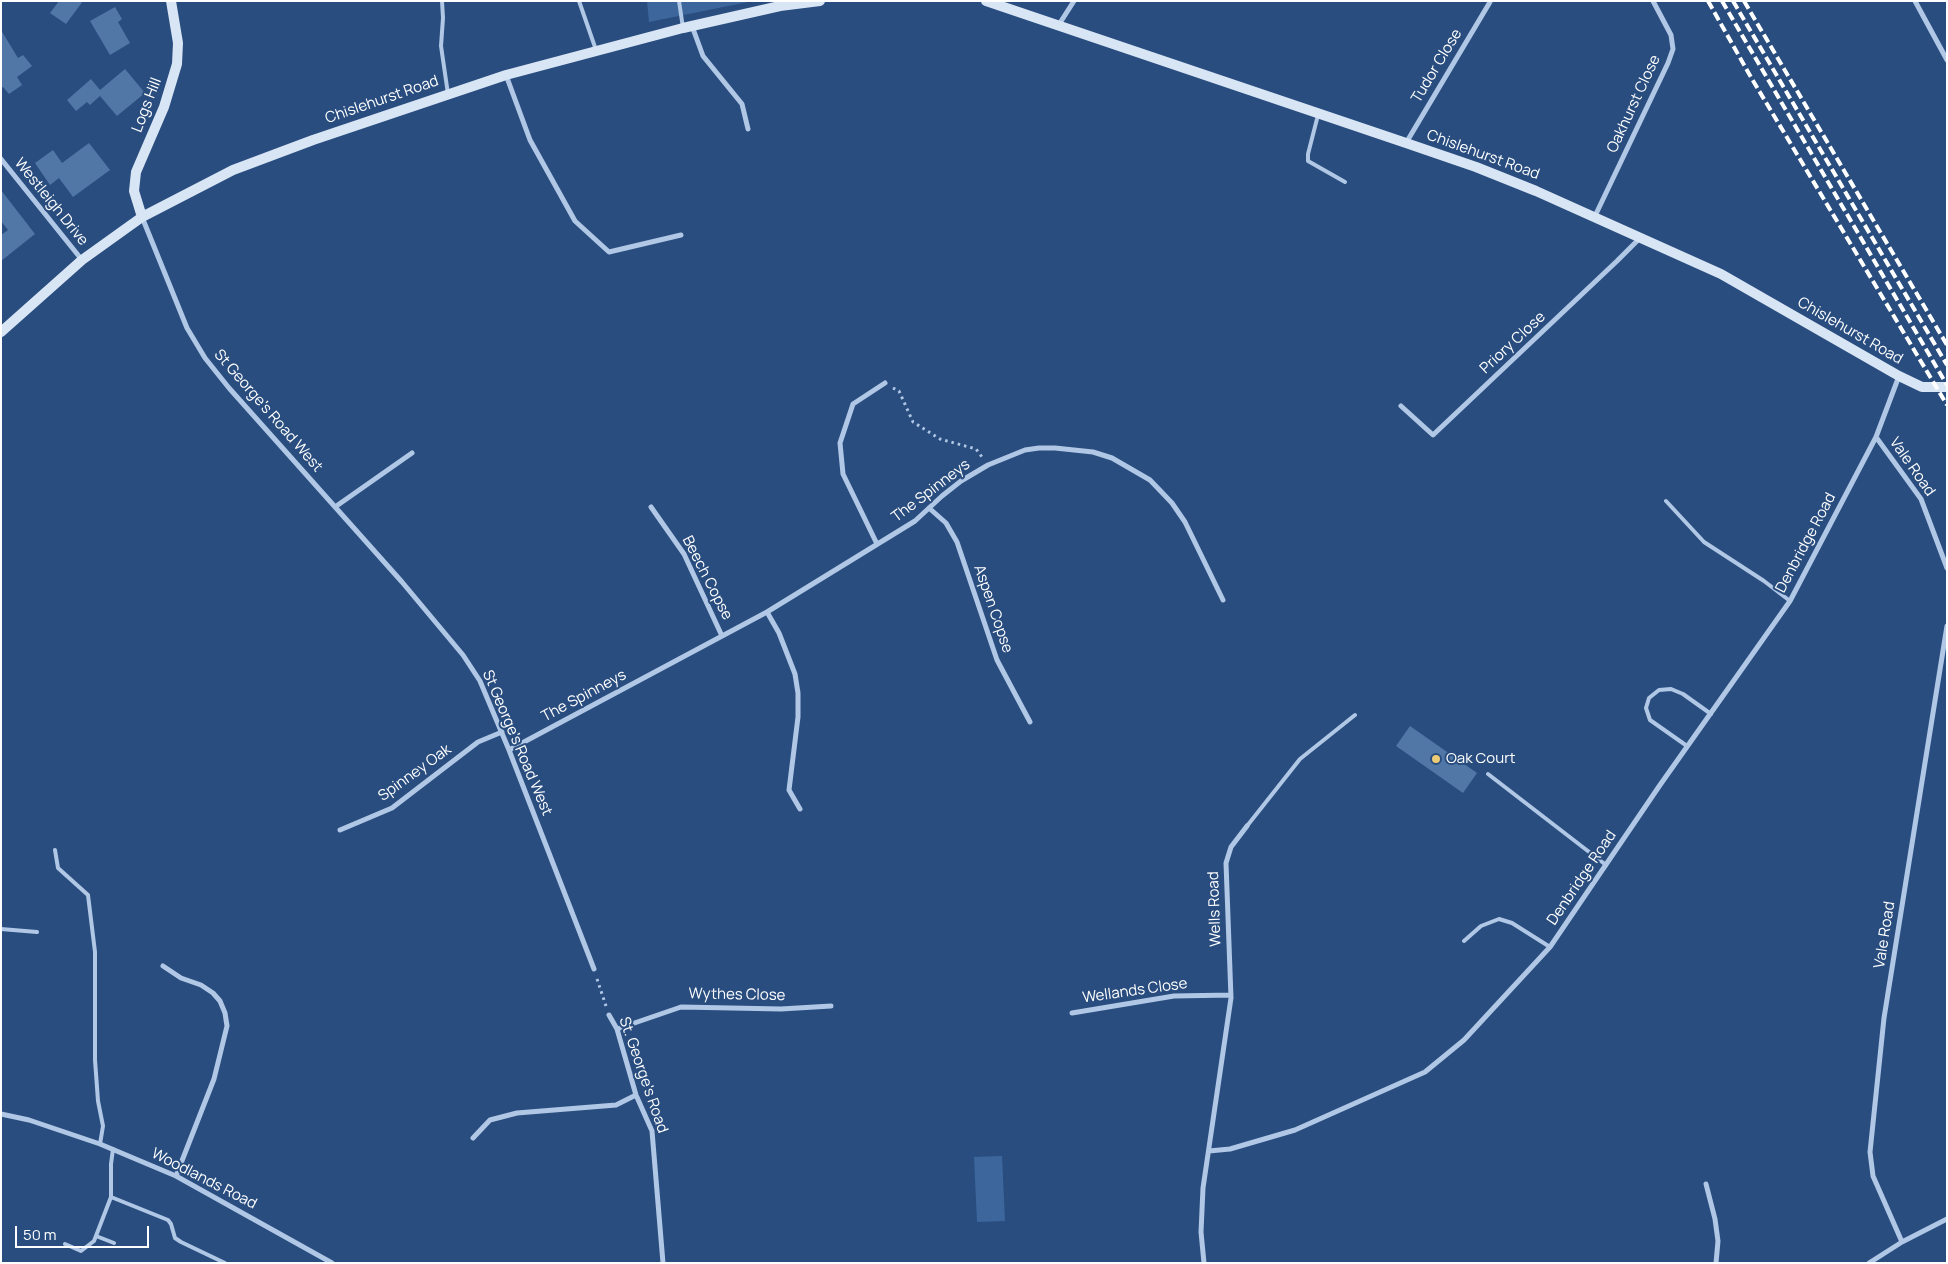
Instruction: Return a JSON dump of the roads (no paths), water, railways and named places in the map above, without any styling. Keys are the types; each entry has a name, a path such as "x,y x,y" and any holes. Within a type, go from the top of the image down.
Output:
{"main road":[{"name":"Logs Hill","path":"142,216 134,191 136,172 164,107 177,64 178,43 171,1"},
{"name":"Chislehurst Road","path":"1,332 82,260 142,216 233,170 313,140 506,75 688,27 780,6 820,1"},
{"name":"Chislehurst Road","path":"986,1 1058,27 1476,167 1595,216 1721,274 1899,376 1922,387 1947,387"}],"street":[{"path":"1058,27 1074,1"},
{"name":"Oakhurst Close","path":"1595,216 1673,49 1671,35 1653,1"},
{"path":"1915,1 1947,60"},
{"name":"Tudor Close","path":"1406,143 1490,2"},
{"path":"688,27 703,56 742,104 748,129"},
{"path":"506,75 530,140 575,221 609,252 680,235"},
{"name":"Westleigh Drive","path":"1,159 82,260"},
{"name":"St George's Road West","path":"142,216 187,328 205,358 229,388 402,582 463,655 480,681 502,732 594,969"},
{"name":"Priory Close","path":"1400,406 1433,435 1641,237"},
{"name":"Denbridge Road","path":"1209,1151 1230,1149 1295,1130 1425,1072 1464,1040 1550,947 1790,601 1876,437 1899,376"},
{"path":"877,544 843,474 840,443 853,404 884,383"},
{"name":"Vale Road","path":"1876,437 1921,499 1947,568"},
{"name":"The Spinneys","path":"509,750 767,612 915,521 961,481 1016,453 1039,448 1093,452 1112,458 1150,480 1172,503 1185,522 1223,600"},
{"path":"335,506 412,453"},
{"name":"Beech Copse","path":"651,507 684,554 722,636"},
{"name":"Aspen Copse","path":"929,508 946,523 957,542 997,660 1030,722"},
{"path":"767,612 779,633 795,674 798,693 798,717 789,790 800,809"},
{"name":"Vale Road","path":"1902,1242 1873,1176 1870,1152 1884,1018 1947,626"},
{"name":"Spinney Oak","path":"340,830 392,808 478,742 502,732"},
{"name":"Wells Road","path":"1209,1151 1231,995 1226,863 1231,846 1247,826"},
{"path":"163,966 181,978 213,993 220,1001 225,1013 227,1026 214,1079 176,1176"},
{"name":"Wellands Close","path":"1072,1013 1174,996 1231,995"},
{"name":"Wythes Close","path":"617,1029 681,1006 781,1009 831,1006"},
{"name":"St. George's Road","path":"609,1015 617,1029 636,1095 652,1131 663,1263"},
{"path":"472,1138 490,1120 517,1113 616,1106 636,1095"},
{"name":"Woodlands Road","path":"1,1114 29,1120 100,1144 176,1176 332,1263"},
{"path":"1204,1263 1201,1232 1203,1188 1209,1151"},
{"path":"1706,1184 1715,1219 1718,1241 1716,1263"},
{"path":"1869,1263 1902,1242 1947,1219"}],"lane":[{"path":"442,1 444,18 441,46 448,94"},
{"path":"579,1 596,50"},
{"path":"679,1 688,27"},
{"path":"1318,113 1308,161 1345,182"},
{"path":"1666,501 1704,542 1764,581 1790,601"},
{"path":"1688,746 1650,720 1646,708 1649,698 1659,690 1671,689 1683,694 1711,714"},
{"name":"Wells Road","path":"1247,826 1300,759 1355,715"},
{"path":"1488,774 1606,865"},
{"path":"55,850 58,868 88,895 95,952 95,1060 98,1101 103,1126 100,1144"},
{"path":"1464,941 1481,926 1499,919 1512,923 1550,947"},
{"path":"1,930 37,932"},
{"path":"65,1244 81,1250 94,1240 96,1236 111,1197 112,1149"},
{"path":"111,1197 168,1220 172,1224 175,1238 226,1263"},
{"path":"96,1236 114,1244"}],"railway":[{"path":"1708,1 1752,79 1947,405"},
{"path":"1722,1 1947,385"},
{"path":"1733,1 1947,365"},
{"path":"1744,1 1947,345"}],"place":[{"name":"Oak Court","path":"1436,759"}]}
